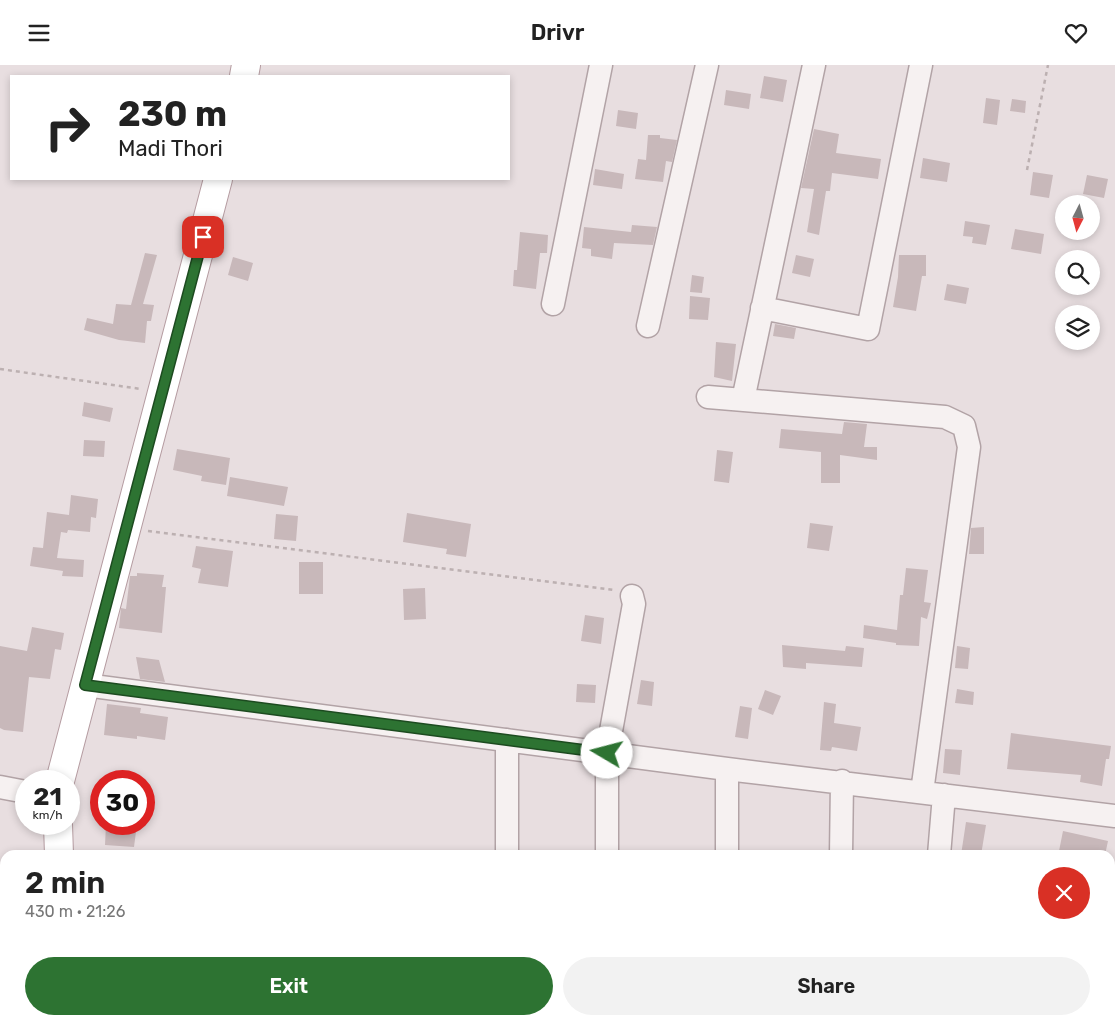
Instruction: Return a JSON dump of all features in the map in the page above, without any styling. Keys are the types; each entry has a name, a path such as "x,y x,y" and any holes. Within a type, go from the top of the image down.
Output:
{"main road":[{"path":"63,770 218,180"},
{"path":"58,835 59,850"}],"street":[{"path":"553,304 601,65"},
{"path":"648,326 707,65"},
{"path":"743,400 814,65"},
{"path":"762,308 868,329 920,65"},
{"path":"708,397 944,417 964,426 969,447 933,794 939,850"},
{"path":"607,850 607,753 634,604 632,596"},
{"path":"85,685 727,769 842,781 1115,816"},
{"path":"507,740 507,850"},
{"path":"727,769 727,850"},
{"path":"841,850 842,781"},
{"path":"0,787 15,790"}],"path":[{"path":"1028,170 1048,65"},
{"path":"0,369 162,391"},
{"path":"126,528 623,591 632,596"}],"building":[{"path":"764,76 787,80 783,102 760,98"},
{"path":"726,90 751,94 749,109 724,105"},
{"path":"986,98 1000,100 997,125 983,123"},
{"path":"1012,99 1026,101 1025,113 1010,111"},
{"path":"618,110 638,113 636,129 616,126"},
{"path":"814,129 839,134 836,153 881,159 878,179 832,173 830,191 826,191 819,235 807,232 814,189 801,188"},
{"path":"648,135 660,135 660,138 677,140 672,162 666,161 663,182 635,179 638,159 646,160"},
{"path":"923,158 950,163 947,182 920,178"},
{"path":"595,169 624,174 622,189 593,185"},
{"path":"1033,172 1053,175 1049,198 1030,195"},
{"path":"1087,175 1108,179 1104,198 1100,197 1100,195 1083,194"},
{"path":"965,221 990,225 986,245 972,243 973,237 963,236"},
{"path":"632,225 657,227 653,245 614,243 612,259 591,256 591,249 582,248 584,227 631,232"},
{"path":"1015,229 1044,234 1041,254 1011,249"},
{"path":"520,232 548,235 547,253 540,253 536,289 513,286 514,270 517,270"},
{"path":"145,253 157,255 143,304 154,305 151,321 147,321 145,343 119,340 84,330 87,318 113,324 116,304 131,305"},
{"path":"796,255 814,259 810,277 792,273"},
{"path":"899,255 926,255 926,276 922,276 916,311 893,307 898,277"},
{"path":"233,257 253,263 248,281 228,275"},
{"path":"692,275 704,277 702,293 690,292"},
{"path":"947,284 969,288 966,304 944,300"},
{"path":"690,296 710,298 708,320 689,319"},
{"path":"775,324 796,328 794,339 773,336"},
{"path":"716,342 736,344 732,381 714,377"},
{"path":"84,402 113,408 110,422 82,416"},
{"path":"844,422 867,424 864,447 877,447 877,460 840,455 840,483 821,483 821,452 779,448 781,429 842,434"},
{"path":"84,440 105,441 104,457 83,456"},
{"path":"177,449 230,458 226,485 201,481 202,476 173,470"},
{"path":"717,450 733,452 729,483 714,481"},
{"path":"230,477 288,487 284,506 227,496"},
{"path":"71,495 98,499 96,518 91,517 90,532 68,530 67,533 61,532 57,558 84,560 83,577 62,576 63,571 30,566 33,547 43,548 47,512 69,515"},
{"path":"407,513 471,524 466,557 446,554 447,549 403,542"},
{"path":"276,514 298,516 296,541 274,539"},
{"path":"810,523 833,526 829,551 807,548"},
{"path":"984,527 984,554 969,554 971,528"},
{"path":"196,546 233,551 228,587 198,583 201,569 192,567"},
{"path":"299,562 323,562 323,594 299,594"},
{"path":"906,568 928,570 924,602 931,603 927,619 921,617 919,646 896,645 896,643 863,638 864,625 897,630 900,595 903,595"},
{"path":"137,573 164,575 162,587 166,587 162,633 119,628 121,608 126,609 130,576 137,576"},
{"path":"425,588 426,619 404,620 403,589"},
{"path":"585,615 604,618 601,644 581,641"},
{"path":"32,627 64,633 61,650 55,649 50,679 29,677 23,732 4,730 0,728 0,646 27,651"},
{"path":"782,645 845,651 846,646 864,648 862,667 806,663 806,669 783,667"},
{"path":"957,646 970,648 968,669 955,668"},
{"path":"136,657 159,660 165,682 140,679"},
{"path":"641,680 654,682 652,706 637,704"},
{"path":"577,684 596,685 595,703 576,702"},
{"path":"957,689 974,692 973,705 955,703"},
{"path":"765,690 781,696 773,715 758,709"},
{"path":"824,702 836,704 834,723 861,727 857,751 832,747 831,751 820,750"},
{"path":"107,704 141,708 140,713 168,717 165,740 137,736 137,739 104,735"},
{"path":"740,706 752,708 748,739 735,737"},
{"path":"1011,733 1111,746 1109,759 1106,759 1102,786 1080,782 1081,775 1007,769"},
{"path":"945,749 962,750 960,775 943,773"},
{"path":"966,822 986,825 982,850 962,850"},
{"path":"1063,831 1108,841 1106,850 1059,850"},
{"path":"105,835 136,835 134,847 105,845"}],"route":[{"path":"203,237 85,685 607,753"}]}
